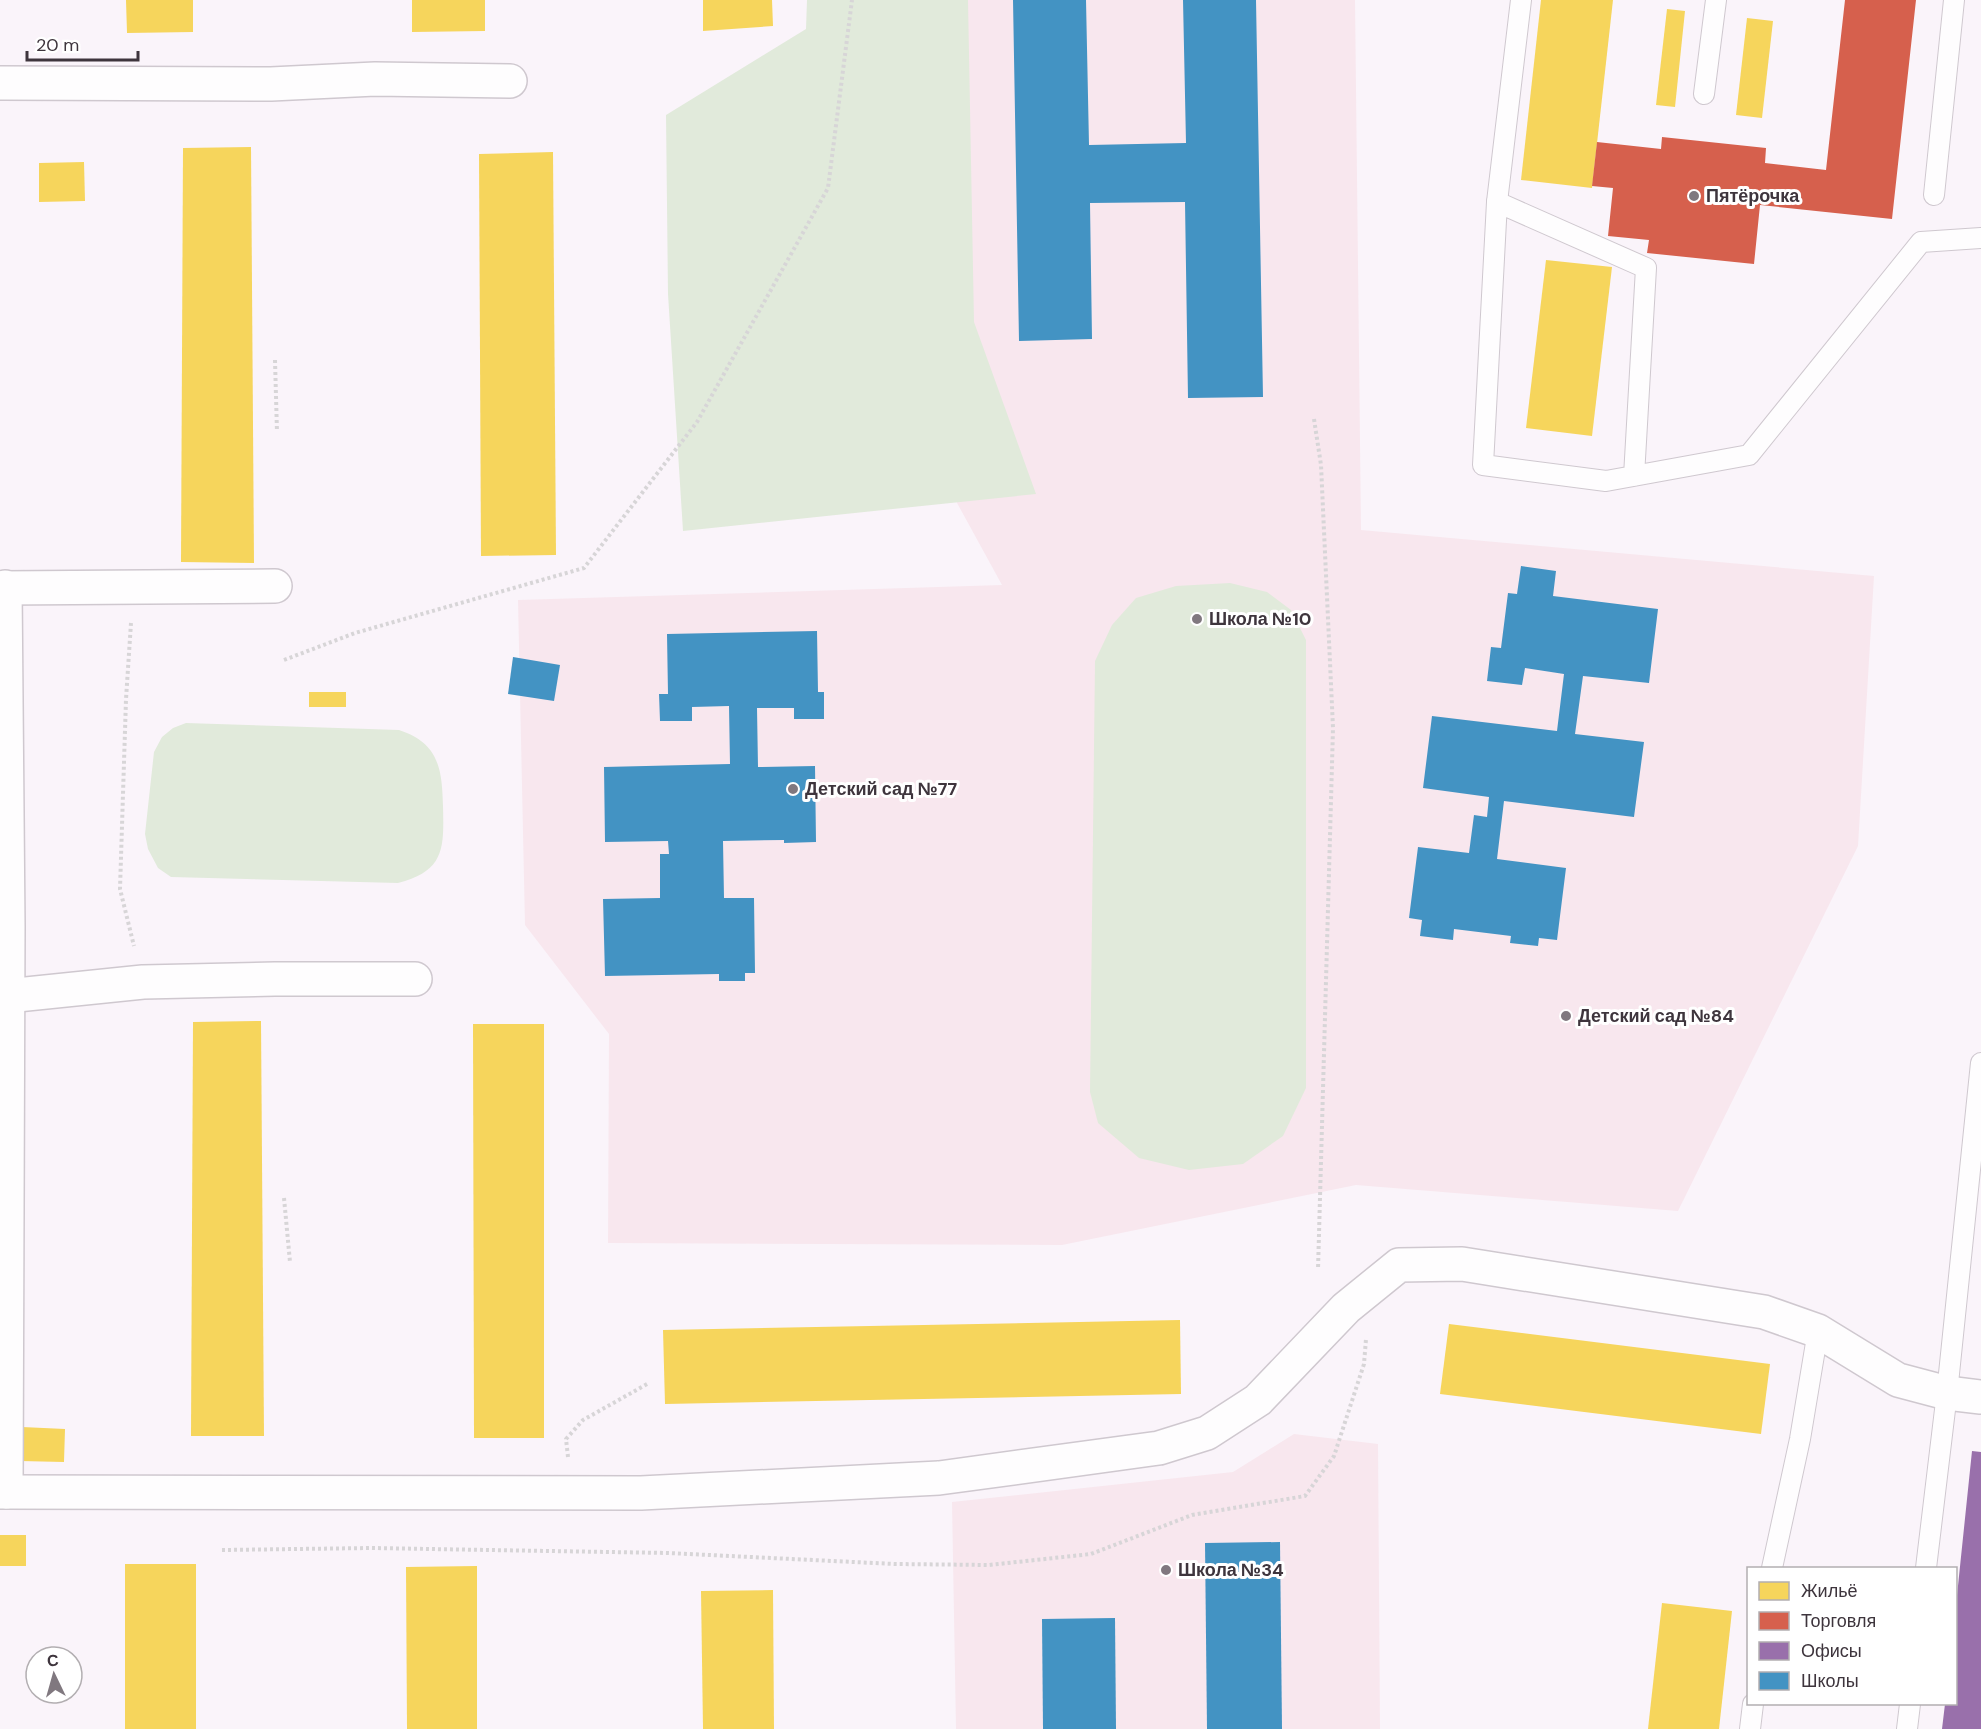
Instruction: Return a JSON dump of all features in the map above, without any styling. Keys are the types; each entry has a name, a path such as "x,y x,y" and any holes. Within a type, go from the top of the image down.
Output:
{"street":[{"path":"0,83 271,84 375,79 510,81"},
{"path":"275,586 2,588 7,996 3,1492 641,1493 939,1478 1159,1448 1207,1433 1258,1400 1346,1308 1399,1266 1462,1264 1764,1312 1818,1331 1898,1380 1947,1393 1981,1397"},
{"path":"7,996 143,982 415,979"}],"lane":[{"path":"1521,0 1497,202 1483,465 1606,481 1749,454 1921,242 1981,238"},
{"path":"1704,94 1716,0"},
{"path":"1934,195 1954,0"},
{"path":"1497,202 1646,268 1634,476"},
{"path":"1926,1567 1947,1393 1981,1063"},
{"path":"1772,1567 1800,1439 1818,1331"},
{"path":"1750,1729 1753,1705"},
{"path":"1907,1729 1910,1705"}],"path":[{"path":"284,660 355,633 584,568 697,422 828,188 852,0"},
{"path":"275,360 277,432"},
{"path":"1314,419 1321,465 1333,728 1318,1270"},
{"path":"136,588 126,699 120,889 143,982"},
{"path":"284,1198 290,1262"},
{"path":"222,1550 371,1548 656,1553 895,1564 989,1565 1091,1554 1192,1515 1305,1496 1334,1455 1364,1364 1367,1336"},
{"path":"572,1493 566,1440 583,1419 649,1383"}],"shaded area":[{"path":"896,0 1355,0 1361,530 1874,576 1858,846 1678,1211 1356,1185 1062,1245 608,1243 609,1034 525,925 518,600 1002,585 888,377"},
{"name":"Школа №34","path":"1294,1434 1378,1444 1380,1729 956,1729 952,1502 1233,1472"}],"green space":[{"path":"807,0 968,0 974,322 1036,494 683,531 668,294 666,115 806,29"},
{"path":"1230,583 1267,592 1291,610 1306,640 1306,1088 1283,1136 1243,1164 1189,1170 1139,1158 1098,1123 1090,1092 1095,661 1112,625 1136,598 1176,586"},
{"path":"186,723 399,730 412,735 430,750 439,769 443,834 438,856 425,872 398,883 171,877 158,868 148,849 145,834 154,752 162,737 173,728"}],"building: Жильё":[{"path":"126,0 193,0 193,32 127,33"},
{"path":"412,0 485,0 485,31 412,32"},
{"path":"703,0 772,0 773,26 703,31"},
{"path":"1541,0 1613,0 1592,188 1521,180"},
{"path":"1667,9 1685,11 1675,107 1656,105"},
{"path":"1747,18 1773,21 1762,118 1736,115"},
{"path":"251,147 254,563 181,562 183,148"},
{"path":"553,152 556,555 481,556 479,154"},
{"path":"84,162 85,201 39,202 39,163"},
{"path":"1546,260 1612,267 1592,436 1526,428"},
{"path":"309,692 346,692 346,707 309,707"},
{"path":"261,1021 264,1436 191,1436 193,1022"},
{"path":"473,1024 544,1024 544,1438 474,1438"},
{"path":"1180,1320 1181,1394 665,1404 663,1330"},
{"path":"1449,1324 1770,1364 1761,1434 1440,1394"},
{"path":"22,1427 65,1429 64,1462 20,1461"},
{"path":"0,1535 26,1535 26,1566 0,1566"},
{"path":"125,1564 196,1564 196,1729 125,1729"},
{"path":"477,1566 477,1729 407,1729 406,1567"},
{"path":"773,1590 774,1729 703,1729 701,1591"},
{"path":"1662,1603 1732,1611 1719,1729 1648,1729"}],"building: Торговля":[{"path":"1845,0 1916,0 1892,219 1760,205 1754,264 1647,253 1649,240 1608,236 1613,188 1592,186 1597,142 1661,149 1662,137 1766,148 1765,163 1826,170"}],"building: Офисы":[{"path":"1972,1451 1981,1452 1981,1729 1942,1729 1945,1705 1957,1705 1957,1595"}],"building: Школы":[{"path":"1013,0 1086,0 1089,145 1186,143 1183,0 1256,0 1263,397 1188,398 1185,202 1090,203 1092,339 1019,341"},
{"path":"1521,566 1556,571 1553,596 1658,609 1649,683 1583,676 1575,734 1644,742 1634,817 1504,801 1497,859 1566,868 1557,940 1539,938 1538,946 1510,943 1511,936 1454,929 1453,940 1420,936 1422,920 1409,918 1418,847 1469,853 1474,815 1487,817 1489,797 1423,788 1432,716 1557,731 1564,674 1525,668 1522,685 1487,681 1491,647 1501,648 1508,593 1517,594"},
{"path":"817,631 818,692 824,692 824,719 794,719 794,708 757,708 758,767 815,766 816,842 723,841 724,898 754,898 755,973 745,973 745,981 719,981 719,974 605,976 603,899 660,898 660,854 669,854 668,841 605,842 604,767 730,764 729,706 692,707 692,721 660,721 659,694 668,694 667,634"},
{"path":"513,657 560,665 554,701 508,694"},
{"path":"1280,1542 1282,1729 1207,1729 1205,1543"},
{"path":"1115,1618 1116,1729 1043,1729 1042,1619"}],"place":[{"name":"Пятёрочка","path":"1694,196"},
{"name":"Школа №10","path":"1197,619"},
{"name":"Детский сад №77","path":"793,789"},
{"name":"Детский сад №84","path":"1566,1016"},
{"name":"Школа №34","path":"1166,1570"}]}
